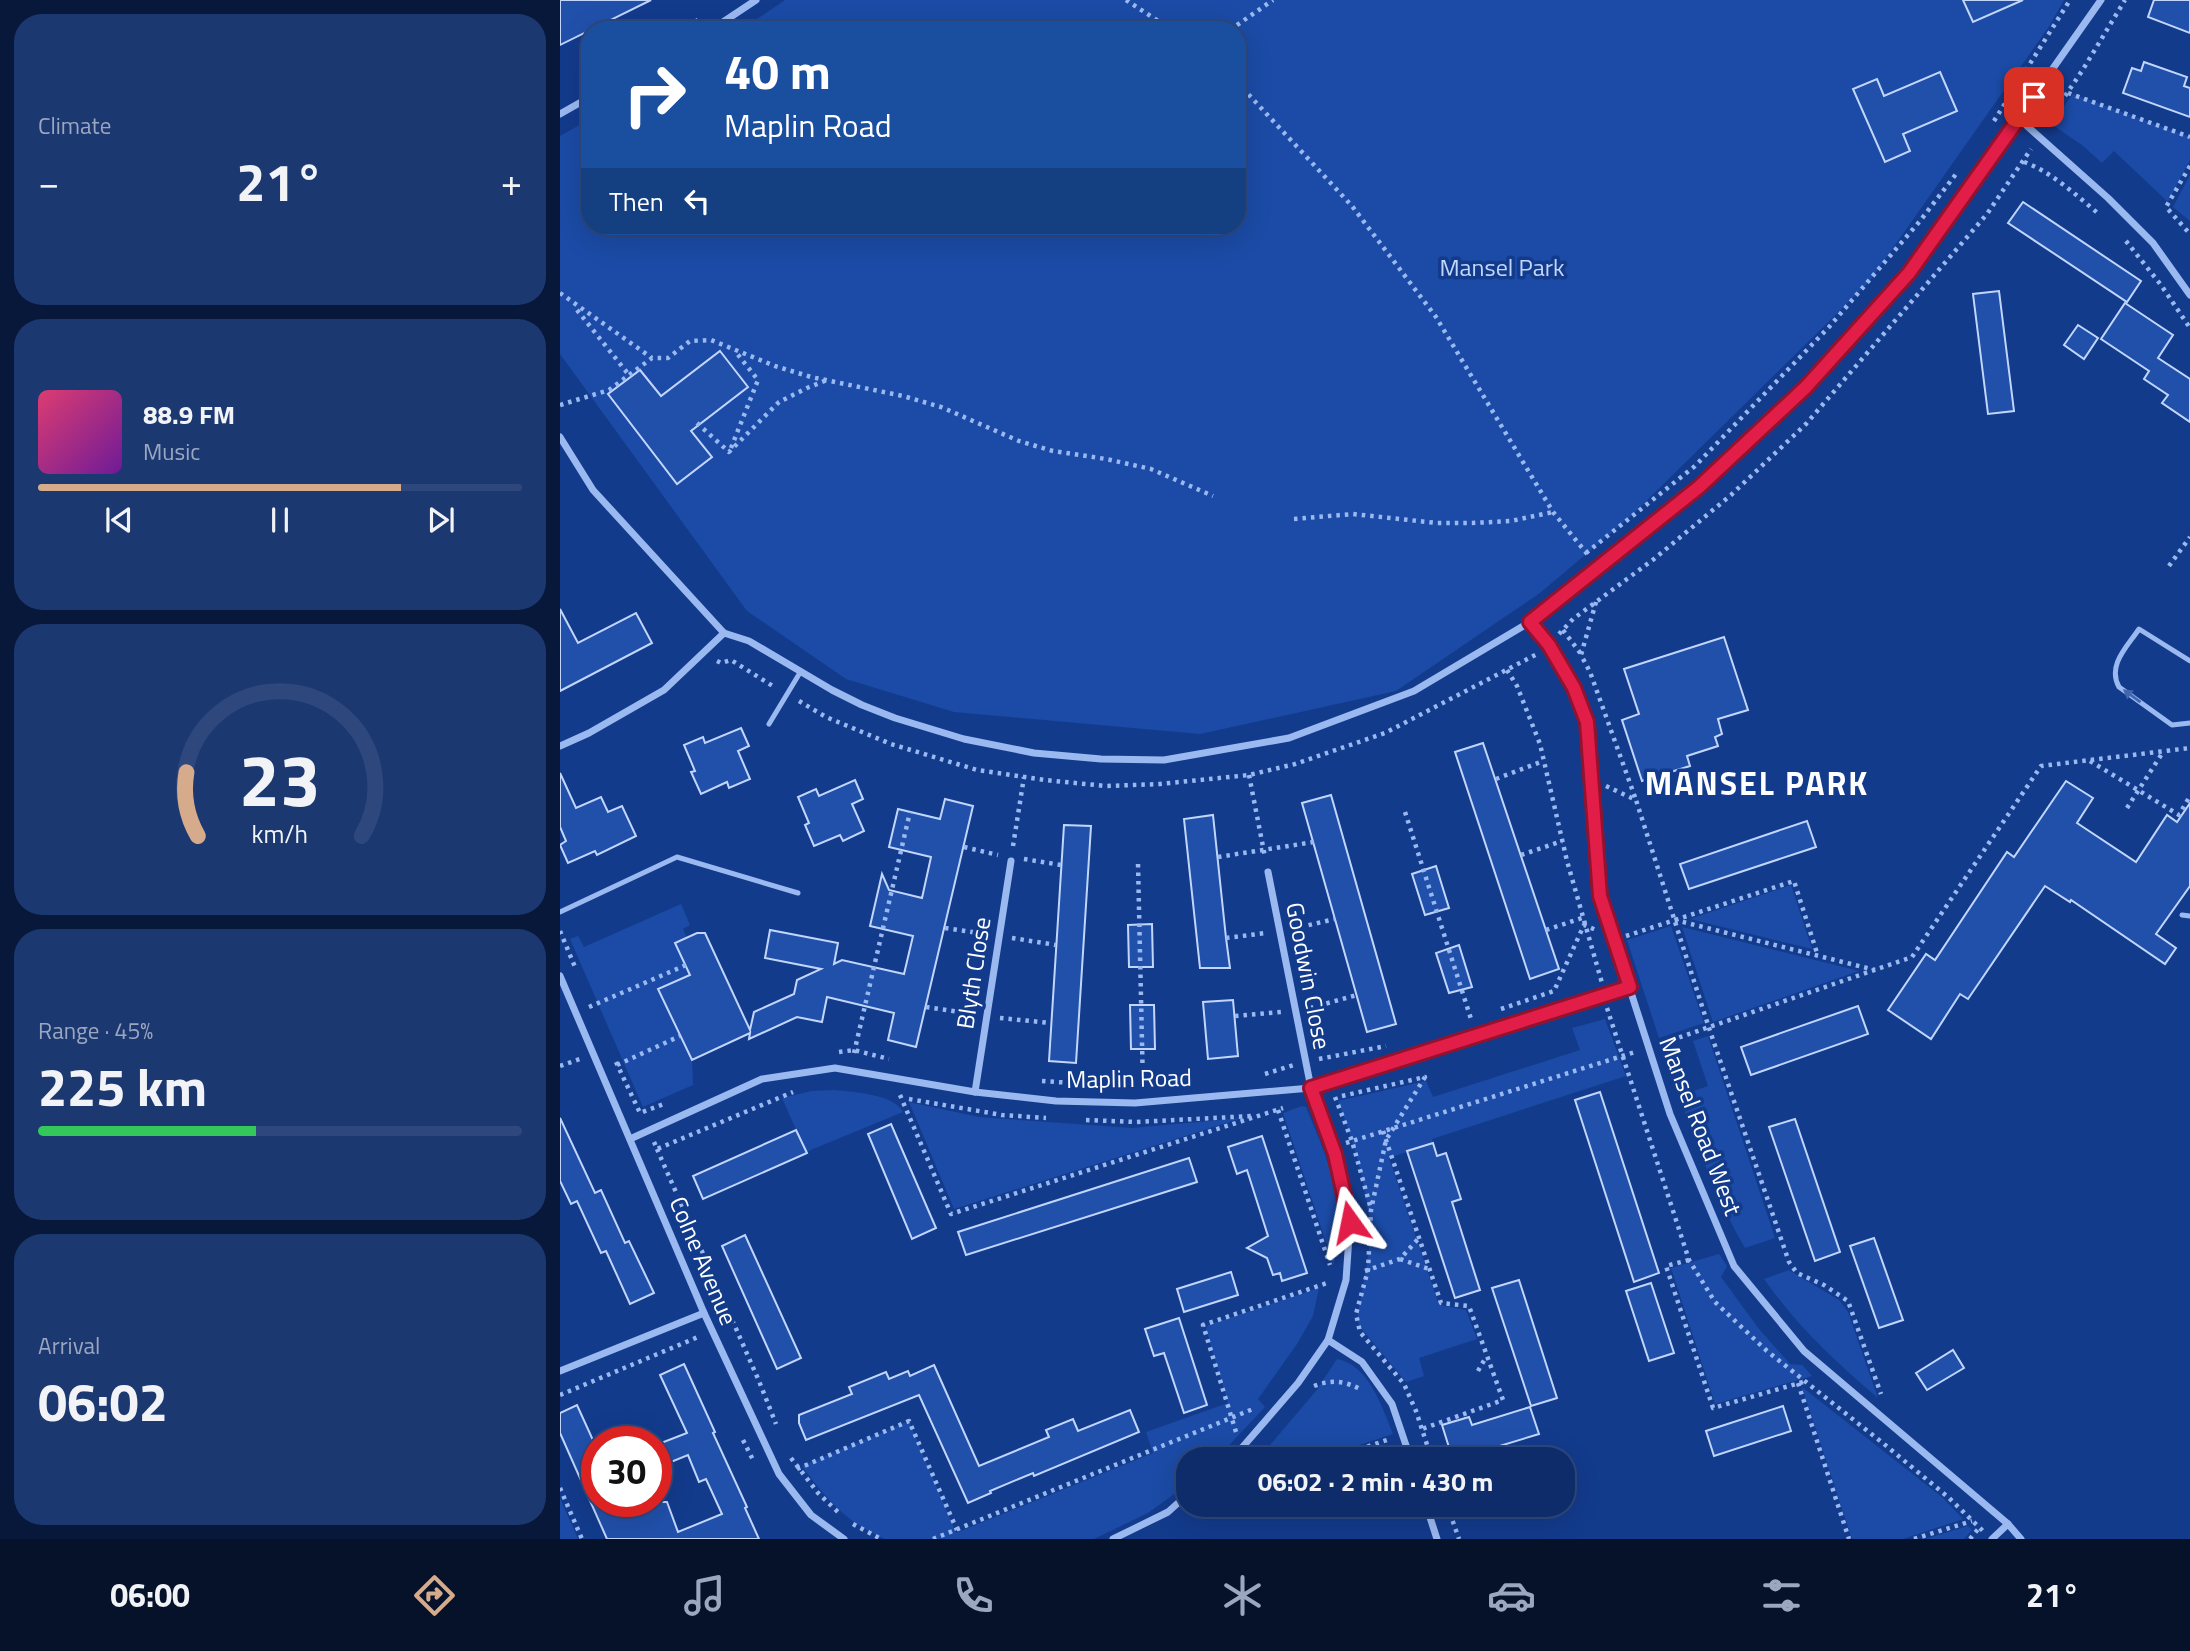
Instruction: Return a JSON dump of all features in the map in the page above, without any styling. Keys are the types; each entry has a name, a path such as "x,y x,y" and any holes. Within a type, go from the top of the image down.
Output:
{"street":[{"path":"724,21 756,0"},
{"path":"560,437 593,490 724,633 749,641 862,705 964,739 1034,753 1101,759 1164,760 1289,738 1413,691 1530,622 1699,487 1806,387 1909,273 2101,0"},
{"path":"560,114 581,102"},
{"path":"2018,118 2108,198 2153,243 2190,295"},
{"name":"Mansel Road West","path":"1530,622 1549,645 1574,688 1587,722 1600,896 1670,1114 1734,1266 1804,1351 2008,1524 2021,1539"},
{"path":"560,746 589,733 664,690 724,633"},
{"name":"Blyth Close","path":"975,1092 1011,861"},
{"name":"Goodwin Close","path":"1243,1447 1288,1395 1328,1340 1347,1277 1350,1222 1333,1147 1311,1088 1268,872"},
{"name":"Colne Avenue","path":"560,976 704,1313 780,1476 811,1515 844,1539"},
{"name":"Maplin Road","path":"630,1139 762,1079 835,1068 975,1092 1056,1101 1143,1102 1311,1088 1630,987"},
{"path":"560,1371 704,1313"},
{"path":"1328,1340 1362,1362 1392,1404 1407,1447"},
{"path":"1113,1539 1168,1512 1176,1505"},
{"path":"1430,1517 1437,1539"},
{"path":"1989,1536 2008,1524"}],"lane":[{"path":"2190,661 2139,629 2119,659 2114,677 2119,687 2172,725 2190,723"},
{"path":"769,724 801,671"},
{"path":"560,912 677,857 798,893"},
{"path":"2182,915 2190,916"}],"path":[{"path":"1126,0 1158,21"},
{"path":"1243,21 1273,0"},
{"path":"1989,128 2070,0"},
{"path":"1246,92 1352,206 1436,317 1553,512 1586,552 1597,570"},
{"path":"2068,93 2190,137"},
{"path":"2024,162 2062,185 2102,217"},
{"path":"2190,166 2166,207 2190,234"},
{"path":"1586,552 1695,466 1829,327 1920,221 1959,170"},
{"path":"2118,232 2161,285 2190,328"},
{"path":"560,293 652,358 668,358 690,341 702,338 711,340 775,366 941,407 1019,441 1053,451 1151,468 1213,496"},
{"path":"572,302 629,375"},
{"path":"729,452 758,380 735,350"},
{"path":"560,405 608,390 652,358"},
{"path":"729,452 779,402 828,380"},
{"path":"697,423 729,452"},
{"path":"1294,519 1353,514 1437,523 1472,523 1511,521 1553,512"},
{"path":"2169,566 2190,537"},
{"path":"1581,655 1597,601"},
{"path":"705,652 721,663 731,660 826,717 891,744 976,770 1106,786 1160,784 1249,775 1295,764 1385,733 1507,670 1549,645 1573,618"},
{"path":"1563,629 1581,655 1595,685 1636,800 1709,1028 1789,1262 1797,1273 1824,1284 1848,1301 1892,1425"},
{"path":"1507,670 1517,686 1539,744 1603,995 1689,1260 1715,1302 1767,1352 1800,1382 1884,1444 1948,1497 1989,1536"},
{"path":"1333,1147 1709,1028 1912,957 2041,766 2190,748"},
{"path":"2127,808 2164,751"},
{"path":"1496,779 1543,761"},
{"path":"2089,761 2179,815 2190,796"},
{"path":"1249,775 1268,872"},
{"path":"1011,861 1024,777"},
{"path":"1592,780 1636,800"},
{"path":"1405,811 1471,1019"},
{"path":"849,1071 909,812"},
{"path":"1521,855 1562,841"},
{"path":"1218,857 1314,842"},
{"path":"1138,864 1143,1102"},
{"path":"1584,925 1615,940 1794,881 1817,954"},
{"path":"1546,930 1582,918"},
{"path":"1675,920 1875,970"},
{"path":"1495,1011 1554,991 1584,925"},
{"path":"575,1013 686,965"},
{"path":"1459,1023 1483,1015"},
{"path":"601,1073 680,1036"},
{"path":"1306,1061 1390,1045"},
{"path":"560,1066 581,1059"},
{"path":"893,1078 951,1214 1314,1098 1335,1097 1425,1077 1386,1140 1371,1210 1368,1270 1356,1314 1360,1332 1404,1384 1428,1447"},
{"path":"657,1149 774,1099 805,1089"},
{"path":"888,1095 1002,1115 1057,1118"},
{"path":"1335,1097 1352,1141 1371,1210"},
{"path":"1278,1110 1330,1264 1327,1283"},
{"path":"640,1113 759,1381 776,1426"},
{"path":"1084,1120 1136,1122 1244,1115 1256,1117"},
{"path":"1366,1447 1503,1400 1469,1306 1441,1303 1383,1131"},
{"path":"1239,1447 1203,1325 1400,1259 1419,1238"},
{"path":"1400,1259 1430,1270"},
{"path":"1689,1260 1666,1266 1713,1408 1830,1373"},
{"path":"560,1395 699,1336"},
{"path":"1478,1371 1486,1356"},
{"path":"1288,1395 1335,1381 1363,1390 1368,1398"},
{"path":"1800,1382 1849,1539"},
{"path":"933,1539 1254,1409"},
{"path":"780,1476 909,1421 957,1530"},
{"path":"1385,1433 1390,1447"},
{"path":"790,1456 818,1493 839,1513 857,1527 881,1539"},
{"path":"560,1488 582,1539"},
{"path":"1451,1517 1459,1539"},
{"path":"1914,1539 1972,1521"},
{"path":"1970,1539 1979,1527"}],"green space":[{"name":"Mansel Park","path":"785,0 2064,0 2048,28 1869,282 1631,516 1540,593 1396,691 1200,734 954,712 846,679 747,611 560,354 560,136 581,124 581,235 1246,235 1246,21 754,21"},
{"path":"2073,94 2190,137 2190,160 2168,202 2114,151 2102,163 2082,145 2051,124"},
{"path":"2190,175 2190,221 2173,207"},
{"path":"1791,885 1812,949 1690,919"},
{"path":"681,904 690,925 683,929 687,938 690,975 659,990 692,1060 693,1085 643,1107 570,939 578,936 584,947"},
{"path":"1671,926 1704,1023 1659,1038 1627,940"},
{"path":"1682,927 1859,971 1713,1022"},
{"path":"1605,1019 1626,1076 1432,1139 1433,1143 1389,1158 1439,1305 1466,1310 1477,1339 1419,1358 1424,1376 1406,1382 1360,1327 1357,1319 1368,1254 1369,1216 1357,1158 1338,1101 1426,1081 1433,1097 1580,1050 1572,1028"},
{"path":"1708,1036 1775,1238 1745,1248 1717,1192 1679,1096 1708,1086 1693,1041"},
{"path":"835,1090 882,1098 891,1101 903,1112 806,1152 782,1098 812,1091"},
{"path":"909,1102 979,1117 1132,1128 1242,1118 954,1209"},
{"path":"1306,1107 1320,1141 1335,1189 1338,1217 1334,1266 1283,1113"},
{"path":"1719,1254 1727,1266 1721,1277 1759,1329 1790,1364 1802,1365 1812,1376 1715,1404 1671,1268"},
{"path":"1789,1270 1839,1300 1848,1312 1878,1398 1817,1342 1764,1279"},
{"path":"1319,1288 1313,1316 1297,1344 1258,1399 1265,1407 1227,1447 1176,1447 1176,1493 1148,1513 1094,1539 885,1539 859,1525 838,1509 802,1466 909,1421 956,1533 1153,1453 1146,1432 1228,1403 1206,1329 1208,1325"},
{"path":"1337,1359 1348,1363 1358,1369 1373,1389 1393,1434 1353,1447 1268,1447 1316,1391"},
{"path":"1802,1387 1943,1498 1963,1519 1903,1539 1852,1539"},
{"path":"560,1498 578,1539 560,1539"},
{"path":"1968,1526 1972,1530 1964,1539 1925,1539"}],"building":[{"path":"560,0 651,0 609,21 581,21 581,35 560,45"},
{"path":"1963,0 2023,0 1973,22"},
{"path":"2154,0 2190,0 2190,33 2148,17"},
{"path":"2144,62 2187,77 2184,86 2190,88 2190,117 2123,93 2132,68 2141,71"},
{"path":"1940,72 1957,111 1903,134 1910,151 1885,162 1853,89 1877,79 1884,96"},
{"path":"2023,202 2141,281 2127,302 2008,223"},
{"path":"1999,291 2014,411 1988,414 1973,294"},
{"path":"2125,303 2173,335 2158,358 2190,379 2190,422 2162,403 2168,395 2144,379 2149,371 2101,339"},
{"path":"2078,325 2098,338 2084,359 2064,345"},
{"path":"720,351 748,387 691,431 712,457 677,484 608,394 640,370 661,396"},
{"path":"560,609 578,643 636,613 652,643 560,691"},
{"path":"1724,637 1748,710 1718,719 1722,734 1715,737 1718,746 1687,756 1690,766 1642,781 1622,720 1639,714 1624,669"},
{"path":"741,728 749,746 738,751 750,779 729,788 727,782 701,794 691,772 695,771 684,745 703,737 705,743"},
{"path":"1483,743 1559,969 1530,979 1455,752"},
{"path":"560,773 576,808 601,797 608,812 622,806 636,836 597,855 595,851 568,863 560,845 566,841 560,827"},
{"path":"855,780 863,799 852,804 864,831 843,841 840,835 814,846 805,825 809,823 798,797 816,789 819,796"},
{"path":"2066,781 2093,798 2077,823 2136,862 2167,815 2177,822 2190,803 2190,886 2156,934 2176,948 2165,964 2071,900 2070,902 2045,886 1968,999 1960,994 1931,1039 1888,1010 1926,954 1935,960 2007,852 2014,857"},
{"path":"1331,795 1396,1024 1367,1032 1302,803"},
{"path":"945,799 973,806 916,1047 888,1040 894,1013 827,997 822,1022 797,1017 749,1039 750,1033 692,1060 658,989 690,975 675,943 697,933 705,933 750,1030 754,1012 794,994 797,980 821,969 765,958 770,930 838,943 834,964 842,960 904,974 913,936 870,926 882,874 889,890 922,898 931,857 889,847 898,809 940,819"},
{"path":"1213,815 1230,968 1200,968 1184,819"},
{"path":"1807,821 1816,847 1689,889 1680,864"},
{"path":"1064,825 1091,826 1076,1063 1049,1061"},
{"path":"1436,866 1449,908 1425,915 1412,874"},
{"path":"1152,924 1153,967 1129,967 1128,925"},
{"path":"1459,945 1472,987 1449,993 1436,953"},
{"path":"1233,1000 1238,1056 1208,1059 1203,1002"},
{"path":"1130,1005 1154,1005 1155,1049 1131,1049"},
{"path":"1858,1006 1868,1034 1751,1075 1741,1047"},
{"path":"1600,1092 1659,1273 1634,1282 1575,1100"},
{"path":"560,1118 595,1193 601,1190 625,1243 629,1241 654,1293 630,1304 606,1251 601,1253 577,1201 571,1204 560,1181"},
{"path":"1795,1119 1840,1252 1815,1261 1769,1127"},
{"path":"891,1124 936,1228 912,1239 868,1134"},
{"path":"796,1130 807,1153 703,1199 693,1176"},
{"path":"1262,1136 1307,1273 1282,1281 1280,1273 1273,1275 1267,1258 1247,1248 1268,1236 1247,1170 1237,1174 1228,1147"},
{"path":"1433,1143 1437,1156 1446,1153 1461,1199 1452,1202 1480,1290 1455,1298 1407,1151"},
{"path":"1189,1158 1197,1182 966,1255 958,1232"},
{"path":"745,1235 801,1358 777,1369 722,1246"},
{"path":"1874,1238 1903,1320 1879,1328 1850,1246"},
{"path":"1231,1272 1238,1295 1184,1312 1177,1289"},
{"path":"1519,1280 1557,1398 1531,1406 1492,1288"},
{"path":"1651,1283 1674,1353 1649,1361 1626,1291"},
{"path":"1179,1318 1207,1405 1184,1413 1164,1353 1154,1356 1145,1329"},
{"path":"1953,1350 1964,1368 1927,1390 1916,1373"},
{"path":"684,1364 759,1539 607,1539 597,1517 672,1516 678,1532 722,1514 706,1479 699,1482 688,1455 672,1462 672,1439 687,1433 660,1375"},
{"path":"934,1365 979,1466 1049,1437 1046,1430 1073,1419 1078,1431 1130,1410 1139,1432 1034,1476 1033,1473 968,1503 919,1395 806,1440 799,1423 799,1415 852,1394 849,1387 886,1372 889,1379 908,1371 910,1376"},
{"path":"577,1405 587,1426 581,1426 581,1480 560,1433 560,1413"},
{"path":"1783,1406 1791,1431 1714,1456 1706,1431"},
{"path":"1530,1407 1539,1434 1496,1447 1449,1447 1442,1425 1469,1417 1472,1425"}],"district":[{"name":"MANSEL PARK","path":"1757,784"}],"route":[{"path":"1350,1222 1335,1154 1311,1088 1630,987 1600,896 1587,722 1574,688 1549,645 1530,622 1699,487 1806,387 1909,273 2034,97"}]}
